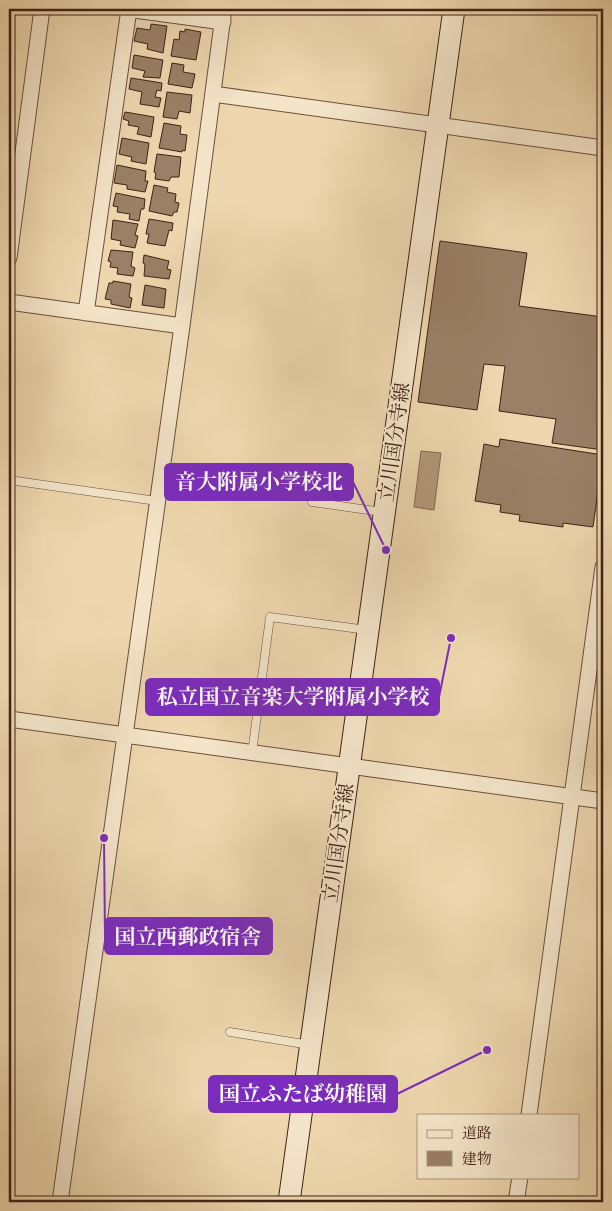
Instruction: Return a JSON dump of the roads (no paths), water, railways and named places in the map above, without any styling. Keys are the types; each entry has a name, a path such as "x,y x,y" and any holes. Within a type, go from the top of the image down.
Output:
{"main road":[{"name":"立川国分寺線","path":"289,1202 454,9"}],"street":[{"path":"9,258 42,9"},
{"path":"60,1202 182,326 223,15 128,9 86,313"},
{"path":"212,94 603,148"},
{"path":"9,302 182,326"},
{"path":"529,1114 603,566"},
{"path":"9,719 603,801"},
{"path":"516,1202 520,1178"}],"lane":[{"path":"9,480 157,501"},
{"path":"312,502 384,512"},
{"path":"252,754 270,617 368,630"},
{"path":"230,1032 310,1045"}],"place":[{"name":"音大附属小学校北","path":"386,550"},
{"name":"私立国立音楽大学附属小学校","path":"451,638"},
{"name":"国立西郵政宿舎","path":"104,838"},
{"name":"国立ふたば幼稚園","path":"487,1050"}]}
